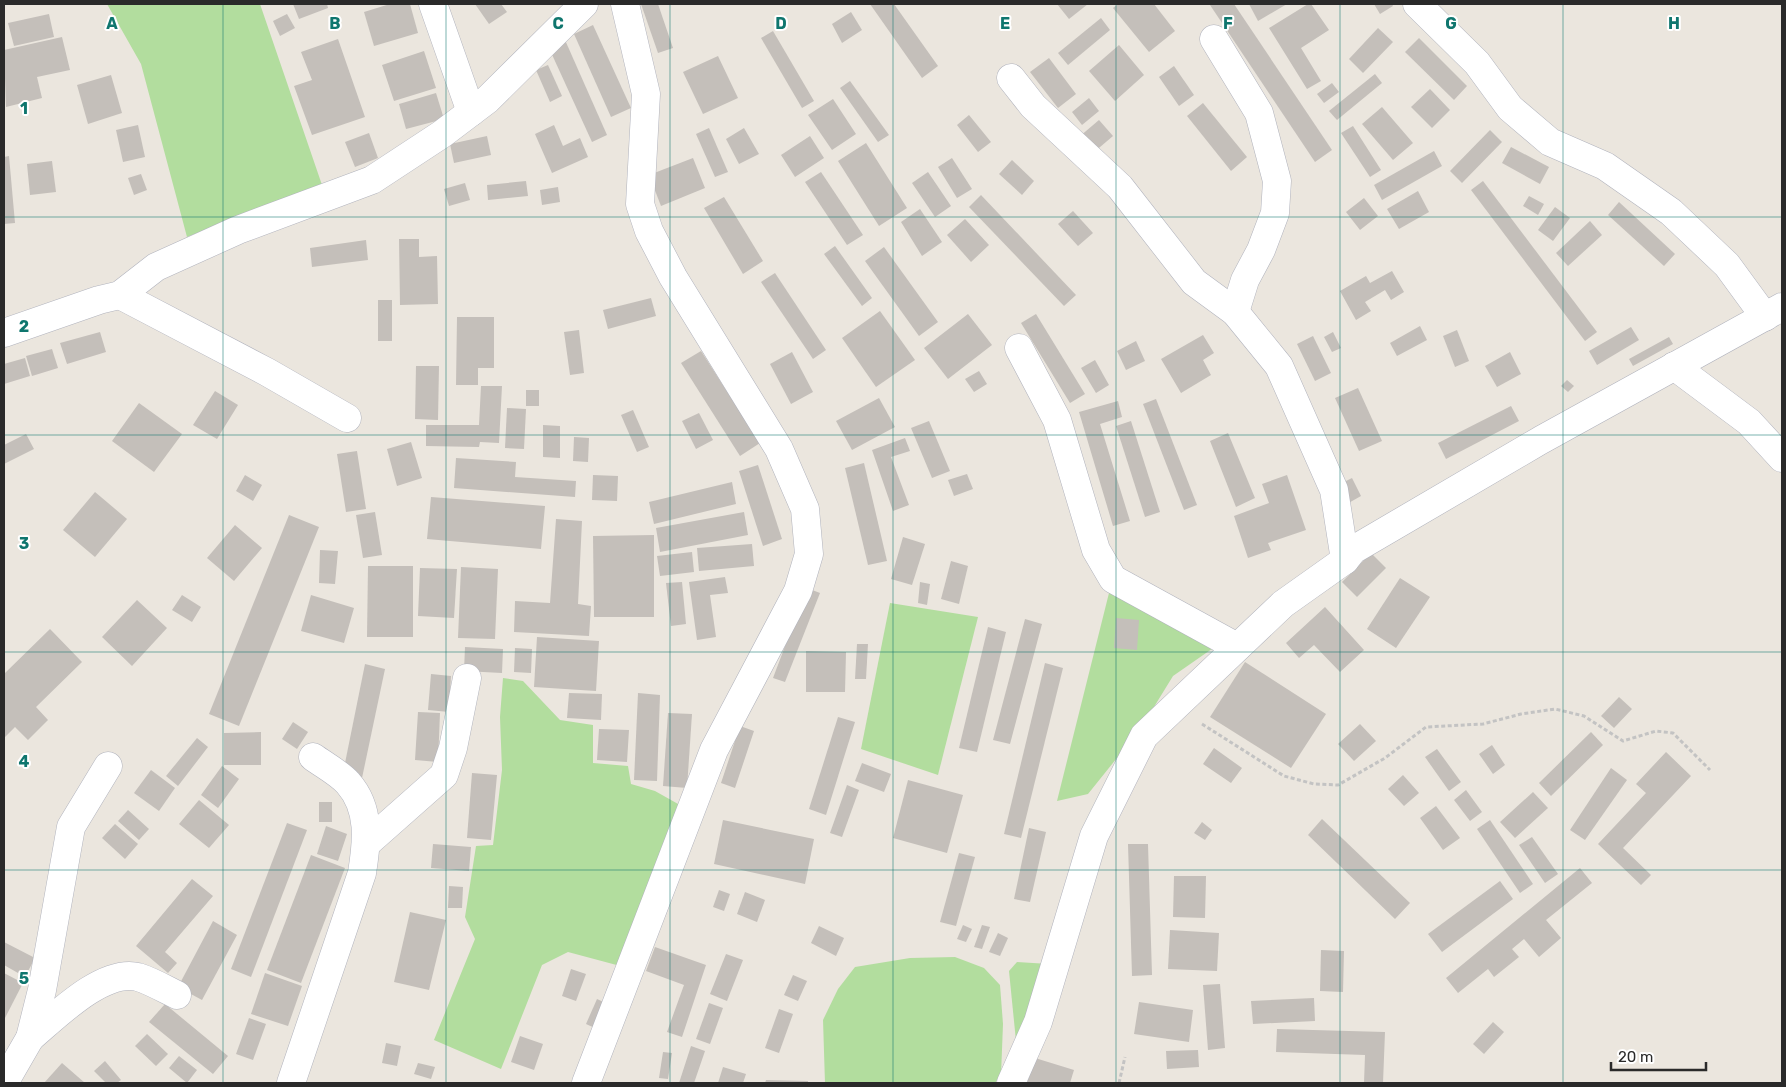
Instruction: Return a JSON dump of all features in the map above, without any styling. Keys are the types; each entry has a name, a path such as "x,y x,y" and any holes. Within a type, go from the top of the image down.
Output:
{"street":[{"path":"433,4 472,112"},
{"path":"4,333 99,300 120,296 156,267 238,230 372,180 488,100 584,4"},
{"path":"586,1083 714,750 798,591 809,554 805,509 778,449 673,277 648,231 640,204 646,94 625,4"},
{"path":"1011,1083 1038,1022 1094,836 1144,736 1283,604 1345,560 1353,550 1541,440 1774,312 1671,212 1605,166 1550,142 1510,108 1477,64 1418,4"},
{"path":"1214,39 1258,113 1277,181 1275,212 1262,250 1244,280 1235,312"},
{"path":"1011,78 1033,106 1120,187 1194,282 1235,312 1279,366 1334,490 1345,560"},
{"path":"120,296 267,372 347,418"},
{"path":"1019,348 1056,420 1096,550 1113,579 1237,647"},
{"path":"1674,366 1749,422 1782,458"},
{"path":"366,844 444,775 454,748 467,678"},
{"path":"291,1083 362,873 366,844 362,806 348,783 313,757"},
{"path":"4,1083 30,1038 42,990 71,827 108,766"},
{"path":"30,1038 81,996 116,977 137,977 177,995"}],"path":[{"path":"1175,706 1284,776 1314,784 1338,786 1385,758 1426,727 1483,724 1521,714 1555,709 1584,716 1624,741 1656,731 1673,733 1710,770"},
{"path":"1119,1083 1125,1057"}],"green space":[{"path":"107,4 260,4 322,185 187,237 141,64"},
{"path":"1111,585 1219,644 1173,676 1141,728 1088,794 1057,801"},
{"path":"890,603 978,617 938,775 861,749"},
{"path":"503,678 523,681 560,720 593,725 593,763 628,766 631,784 655,791 687,809 624,967 568,952 542,965 501,1069 434,1040 475,939 465,917 476,846 493,845 502,770 500,717"},
{"path":"955,957 984,968 1000,985 1003,1024 1001,1075 995,1083 825,1083 823,1020 838,989 855,967 910,958"},
{"path":"1017,962 1049,964 1016,1041 1009,971"}],"building":[{"path":"293,4 327,4 328,8 299,19"},
{"path":"390,4 410,4 418,33 374,46 364,12"},
{"path":"475,4 501,4 507,12 489,24"},
{"path":"641,4 658,4 673,48 658,53"},
{"path":"870,4 894,4 938,66 922,78"},
{"path":"1057,4 1088,4 1069,19"},
{"path":"1118,4 1154,4 1175,31 1149,52 1113,8"},
{"path":"1234,4 1332,150 1315,162 1210,5"},
{"path":"1249,4 1287,4 1258,21"},
{"path":"1311,4 1329,30 1301,48 1321,81 1307,89 1269,28"},
{"path":"1374,4 1392,4 1393,6 1380,14"},
{"path":"851,12 862,30 842,43 832,24"},
{"path":"49,14 54,37 14,46 8,23"},
{"path":"287,14 295,28 280,36 273,21"},
{"path":"1101,18 1110,30 1068,65 1058,53"},
{"path":"593,25 631,108 611,117 574,34"},
{"path":"1378,28 1393,42 1363,73 1349,59"},
{"path":"773,31 814,101 802,108 761,38"},
{"path":"62,37 70,70 37,77 42,98 6,107 4,50"},
{"path":"1419,38 1467,86 1454,100 1405,52"},
{"path":"338,39 365,117 312,135 294,86 312,80 301,52"},
{"path":"565,40 607,135 592,142 549,48"},
{"path":"1119,45 1144,75 1115,101 1089,71"},
{"path":"424,51 436,88 394,101 382,65"},
{"path":"718,56 738,98 703,114 683,72"},
{"path":"1049,58 1076,94 1058,108 1030,72"},
{"path":"548,65 562,96 550,102 536,70"},
{"path":"1174,66 1194,95 1179,106 1159,77"},
{"path":"1375,74 1382,83 1337,120 1329,111"},
{"path":"111,75 122,113 88,124 77,85"},
{"path":"850,81 889,135 878,142 840,88"},
{"path":"1332,83 1339,92 1324,103 1317,94"},
{"path":"1430,89 1450,110 1432,128 1411,107"},
{"path":"436,93 444,119 406,129 399,104"},
{"path":"1089,98 1099,111 1082,125 1072,112"},
{"path":"833,99 856,134 832,150 808,115"},
{"path":"1203,103 1247,157 1231,171 1187,116"},
{"path":"1382,107 1413,143 1393,160 1362,124"},
{"path":"969,115 991,142 978,152 957,125"},
{"path":"1099,120 1113,136 1093,153 1079,137"},
{"path":"138,125 145,157 123,162 116,130"},
{"path":"554,125 563,146 580,138 588,157 552,173 535,134"},
{"path":"1353,126 1381,170 1370,177 1341,133"},
{"path":"709,128 728,172 715,177 696,134"},
{"path":"744,128 759,154 739,164 726,139"},
{"path":"1490,130 1502,142 1462,183 1450,171"},
{"path":"369,133 378,158 355,167 345,142"},
{"path":"487,136 491,155 454,163 450,144"},
{"path":"810,136 824,158 795,177 781,155"},
{"path":"866,143 907,208 879,226 838,161"},
{"path":"1511,147 1549,167 1540,184 1502,163"},
{"path":"1434,151 1442,166 1382,200 1374,185"},
{"path":"9,156 15,223 4,224 4,157"},
{"path":"693,158 705,188 661,206 649,175"},
{"path":"952,158 972,189 957,198 938,167"},
{"path":"1012,160 1034,181 1022,195 999,174"},
{"path":"52,161 56,192 30,195 27,164"},
{"path":"821,172 863,235 847,245 805,182"},
{"path":"928,172 951,206 935,217 912,183"},
{"path":"141,174 147,190 134,195 128,178"},
{"path":"526,181 528,196 488,200 487,185"},
{"path":"1483,181 1597,332 1585,341 1471,190"},
{"path":"465,183 470,200 449,206 444,189"},
{"path":"558,187 560,202 542,205 540,190"},
{"path":"1418,191 1429,212 1399,229 1387,209"},
{"path":"981,195 1076,295 1064,306 969,207"},
{"path":"1529,196 1544,204 1538,215 1523,206"},
{"path":"724,197 763,261 743,274 704,208"},
{"path":"1364,198 1378,216 1360,230 1346,212"},
{"path":"1619,202 1675,254 1664,266 1608,215"},
{"path":"1555,207 1570,218 1553,241 1538,230"},
{"path":"920,209 942,242 922,256 901,222"},
{"path":"1073,211 1093,233 1078,246 1058,224"},
{"path":"965,219 989,245 971,262 947,235"},
{"path":"1590,221 1602,235 1568,266 1556,253"},
{"path":"399,239 419,239 419,257 437,256 438,304 400,305"},
{"path":"366,240 368,260 312,267 310,248"},
{"path":"835,246 872,298 862,306 824,254"},
{"path":"884,247 938,322 919,336 865,261"},
{"path":"1392,271 1404,292 1391,300 1385,290 1365,302 1371,311 1356,320 1340,291 1366,276 1370,283"},
{"path":"775,273 826,350 813,359 761,282"},
{"path":"651,298 656,316 608,329 603,310"},
{"path":"378,300 392,300 392,341 378,341"},
{"path":"880,311 915,360 876,387 842,338"},
{"path":"968,314 992,345 948,379 924,348"},
{"path":"1036,314 1085,394 1070,403 1021,323"},
{"path":"457,317 494,317 494,368 478,368 478,385 456,385"},
{"path":"1420,326 1427,340 1397,356 1390,343"},
{"path":"1631,327 1639,340 1597,365 1589,351"},
{"path":"579,330 584,373 570,375 564,332"},
{"path":"1457,330 1469,361 1455,367 1443,336"},
{"path":"100,332 106,352 67,364 60,343"},
{"path":"1333,332 1341,348 1332,352 1324,337"},
{"path":"1203,335 1214,353 1203,360 1211,375 1181,393 1161,359"},
{"path":"1313,336 1331,373 1315,381 1297,344"},
{"path":"1669,337 1673,344 1633,366 1629,359"},
{"path":"1136,341 1145,361 1126,370 1117,351"},
{"path":"52,349 58,368 32,376 26,356"},
{"path":"701,351 760,443 740,456 681,363"},
{"path":"792,352 813,392 791,404 770,364"},
{"path":"1510,352 1521,374 1497,387 1485,366"},
{"path":"25,358 30,376 4,384 4,364"},
{"path":"1095,360 1109,385 1096,393 1081,368"},
{"path":"416,366 439,366 438,420 415,419"},
{"path":"979,371 987,384 974,392 965,379"},
{"path":"1567,380 1574,386 1568,392 1561,386"},
{"path":"481,386 502,386 499,443 480,442 479,447 426,446 426,425 479,425"},
{"path":"1358,388 1382,441 1359,451 1335,398"},
{"path":"526,390 539,390 539,406 526,406"},
{"path":"215,391 238,405 217,439 193,425"},
{"path":"879,398 895,427 852,450 836,421"},
{"path":"1156,399 1197,505 1184,510 1143,404"},
{"path":"1118,401 1122,417 1100,424 1130,521 1113,526 1079,412"},
{"path":"139,403 182,434 154,472 112,441"},
{"path":"1511,406 1519,421 1446,459 1438,443"},
{"path":"507,408 526,409 524,449 505,448"},
{"path":"633,410 649,447 637,452 621,415"},
{"path":"699,413 713,440 696,449 682,421"},
{"path":"929,421 950,471 932,478 911,428"},
{"path":"1131,421 1160,512 1145,517 1116,426"},
{"path":"543,425 560,426 560,458 543,457"},
{"path":"1228,433 1255,498 1236,507 1210,441"},
{"path":"26,434 34,449 4,464 4,445"},
{"path":"574,437 589,438 588,462 573,461"},
{"path":"905,438 910,451 891,457 909,505 893,511 872,450"},
{"path":"411,442 422,478 397,486 387,449"},
{"path":"357,451 366,509 346,512 337,454"},
{"path":"456,458 516,462 515,477 576,481 575,497 454,488"},
{"path":"864,463 887,561 868,565 845,468"},
{"path":"758,465 782,539 763,546 739,471"},
{"path":"967,474 973,489 954,496 948,480"},
{"path":"245,475 262,485 253,501 236,491"},
{"path":"593,475 618,476 617,501 592,500"},
{"path":"1287,475 1306,530 1268,543 1271,550 1248,558 1234,516 1269,503 1262,484"},
{"path":"1352,478 1361,496 1345,505 1336,486"},
{"path":"732,482 736,504 654,524 649,502"},
{"path":"95,492 127,519 95,557 63,530"},
{"path":"431,497 545,506 541,549 427,539"},
{"path":"375,512 382,555 363,558 356,515"},
{"path":"744,512 748,535 660,552 656,528"},
{"path":"289,515 319,527 239,726 209,714"},
{"path":"556,519 582,521 578,604 591,606 589,636 514,632 515,601 550,603"},
{"path":"235,525 262,548 234,581 207,558"},
{"path":"654,535 654,617 594,617 593,536"},
{"path":"903,537 925,544 912,585 891,579"},
{"path":"752,544 754,566 699,571 697,548"},
{"path":"320,550 338,551 335,584 319,583"},
{"path":"692,552 694,572 660,576 657,556"},
{"path":"1371,553 1386,568 1357,597 1342,582"},
{"path":"951,561 968,566 959,604 941,599"},
{"path":"368,566 413,566 413,637 367,637"},
{"path":"461,567 498,569 495,639 458,638"},
{"path":"420,568 457,569 454,618 418,616"},
{"path":"725,577 728,593 710,595 716,637 697,640 689,582"},
{"path":"1400,578 1430,597 1396,648 1367,629"},
{"path":"682,582 686,624 671,626 666,583"},
{"path":"920,582 930,584 927,605 918,603"},
{"path":"807,588 820,593 785,682 773,678"},
{"path":"182,595 201,607 192,622 172,610"},
{"path":"311,595 354,608 344,643 301,631"},
{"path":"137,600 167,628 132,666 102,637"},
{"path":"1325,607 1364,650 1340,672 1314,645 1299,658 1286,643"},
{"path":"1116,618 1139,620 1137,650 1114,648"},
{"path":"1025,619 1042,624 1010,744 993,740"},
{"path":"988,627 1006,632 977,752 959,748"},
{"path":"50,629 82,662 36,707 48,720 28,740 15,727 4,738 4,674"},
{"path":"537,637 599,641 596,691 534,687"},
{"path":"857,644 868,644 866,679 855,679"},
{"path":"465,647 503,649 502,673 464,671"},
{"path":"515,648 532,649 531,673 514,672"},
{"path":"806,651 846,652 845,692 806,692"},
{"path":"1245,662 1326,714 1291,768 1210,717"},
{"path":"1045,663 1063,668 1021,838 1004,834"},
{"path":"365,664 385,669 362,778 343,773"},
{"path":"431,674 451,676 449,712 428,710"},
{"path":"569,693 602,694 601,720 567,718"},
{"path":"638,693 660,695 657,781 634,780"},
{"path":"1619,697 1632,709 1614,728 1601,716"},
{"path":"418,712 440,713 438,762 415,760"},
{"path":"668,713 692,714 687,788 663,786"},
{"path":"838,717 855,722 826,815 809,809"},
{"path":"293,722 308,732 297,749 282,739"},
{"path":"1360,724 1376,741 1354,761 1338,744"},
{"path":"740,726 754,731 735,788 721,783"},
{"path":"599,729 629,730 627,762 597,760"},
{"path":"261,732 261,765 224,765 224,733"},
{"path":"1591,732 1603,745 1551,796 1539,783"},
{"path":"197,738 208,747 178,786 166,776"},
{"path":"1492,745 1505,765 1493,774 1479,754"},
{"path":"1214,748 1242,768 1231,783 1203,764"},
{"path":"1437,749 1461,782 1449,791 1425,757"},
{"path":"1666,752 1691,776 1623,848 1651,875 1641,885 1598,844 1646,793 1636,784"},
{"path":"862,763 891,774 884,792 855,781"},
{"path":"222,766 239,779 218,808 201,795"},
{"path":"1611,768 1627,780 1585,840 1570,830"},
{"path":"151,770 175,788 159,811 134,793"},
{"path":"472,773 497,775 491,840 467,838"},
{"path":"1403,775 1419,793 1404,806 1388,789"},
{"path":"908,780 963,795 947,853 893,838"},
{"path":"847,785 859,790 842,837 830,833"},
{"path":"1466,790 1482,812 1470,821 1454,800"},
{"path":"1533,792 1548,808 1515,838 1500,822"},
{"path":"199,800 229,825 209,848 179,824"},
{"path":"319,802 332,802 332,822 319,822"},
{"path":"1436,806 1460,838 1443,850 1420,818"},
{"path":"128,810 149,829 139,840 118,821"},
{"path":"1322,819 1410,903 1395,919 1308,835"},
{"path":"723,820 814,839 805,884 714,864"},
{"path":"1490,820 1533,884 1520,893 1477,829"},
{"path":"1202,822 1212,830 1205,840 1194,833"},
{"path":"287,823 307,830 251,977 231,969"},
{"path":"115,824 138,844 125,859 102,838"},
{"path":"326,826 347,834 338,861 317,854"},
{"path":"1029,828 1046,832 1030,902 1014,899"},
{"path":"1532,837 1558,874 1545,883 1519,845"},
{"path":"433,844 471,847 469,871 431,868"},
{"path":"1128,844 1148,844 1152,975 1132,976"},
{"path":"959,853 975,857 956,926 940,922"},
{"path":"311,855 345,868 301,983 267,970"},
{"path":"1580,868 1592,883 1546,920 1561,938 1539,957 1524,939 1512,949 1519,957 1494,977 1488,969 1458,993 1446,978"},
{"path":"1174,876 1206,876 1205,918 1173,917"},
{"path":"192,879 213,896 165,952 177,963 168,973 136,946"},
{"path":"1500,881 1513,899 1442,952 1428,934"},
{"path":"449,886 463,887 462,908 448,908"},
{"path":"719,890 730,894 724,911 713,907"},
{"path":"745,892 765,900 757,922 737,914"},
{"path":"410,912 446,920 429,990 394,982"},
{"path":"213,921 237,935 202,1000 178,987"},
{"path":"963,925 972,929 966,942 957,939"},
{"path":"982,925 990,927 982,949 974,947"},
{"path":"819,926 844,938 836,956 811,943"},
{"path":"1170,930 1219,933 1217,971 1168,969"},
{"path":"998,933 1008,938 1000,956 989,952"},
{"path":"4,942 35,958 25,977 4,965"},
{"path":"655,947 706,965 682,1037 667,1032 684,985 646,971"},
{"path":"1321,950 1344,951 1343,992 1320,991"},
{"path":"726,954 743,960 727,1001 710,994"},
{"path":"571,969 586,974 576,1001 562,996"},
{"path":"4,973 23,983 5,1018 4,1017"},
{"path":"265,973 302,986 288,1026 251,1014"},
{"path":"793,975 807,981 798,1001 784,995"},
{"path":"1220,984 1225,1048 1208,1050 1203,985"},
{"path":"1314,998 1315,1021 1253,1024 1251,1001"},
{"path":"597,999 608,1004 597,1029 586,1024"},
{"path":"1139,1002 1193,1010 1189,1042 1134,1034"},
{"path":"709,1003 723,1008 710,1044 696,1039"},
{"path":"165,1004 228,1056 213,1074 149,1022"},
{"path":"779,1009 793,1014 779,1053 765,1048"},
{"path":"249,1018 266,1024 253,1060 236,1054"},
{"path":"1493,1022 1504,1032 1484,1054 1473,1044"},
{"path":"1277,1029 1385,1032 1383,1083 1364,1083 1365,1055 1276,1052"},
{"path":"147,1034 168,1054 156,1066 135,1046"},
{"path":"520,1036 543,1044 534,1070 511,1062"},
{"path":"386,1043 401,1046 397,1066 382,1063"},
{"path":"691,1046 705,1051 694,1083 679,1083"},
{"path":"1198,1050 1199,1067 1167,1069 1166,1051"},
{"path":"663,1052 672,1053 668,1079 659,1078"},
{"path":"179,1056 197,1070 187,1083 169,1068"},
{"path":"1035,1058 1074,1070 1070,1083 1027,1083"},
{"path":"105,1061 121,1080 117,1083 106,1083 94,1071"},
{"path":"62,1063 85,1083 44,1083"},
{"path":"418,1063 435,1067 431,1079 414,1074"},
{"path":"723,1067 746,1074 743,1083 718,1083"},
{"path":"766,1080 808,1081 808,1083 765,1083"}]}
